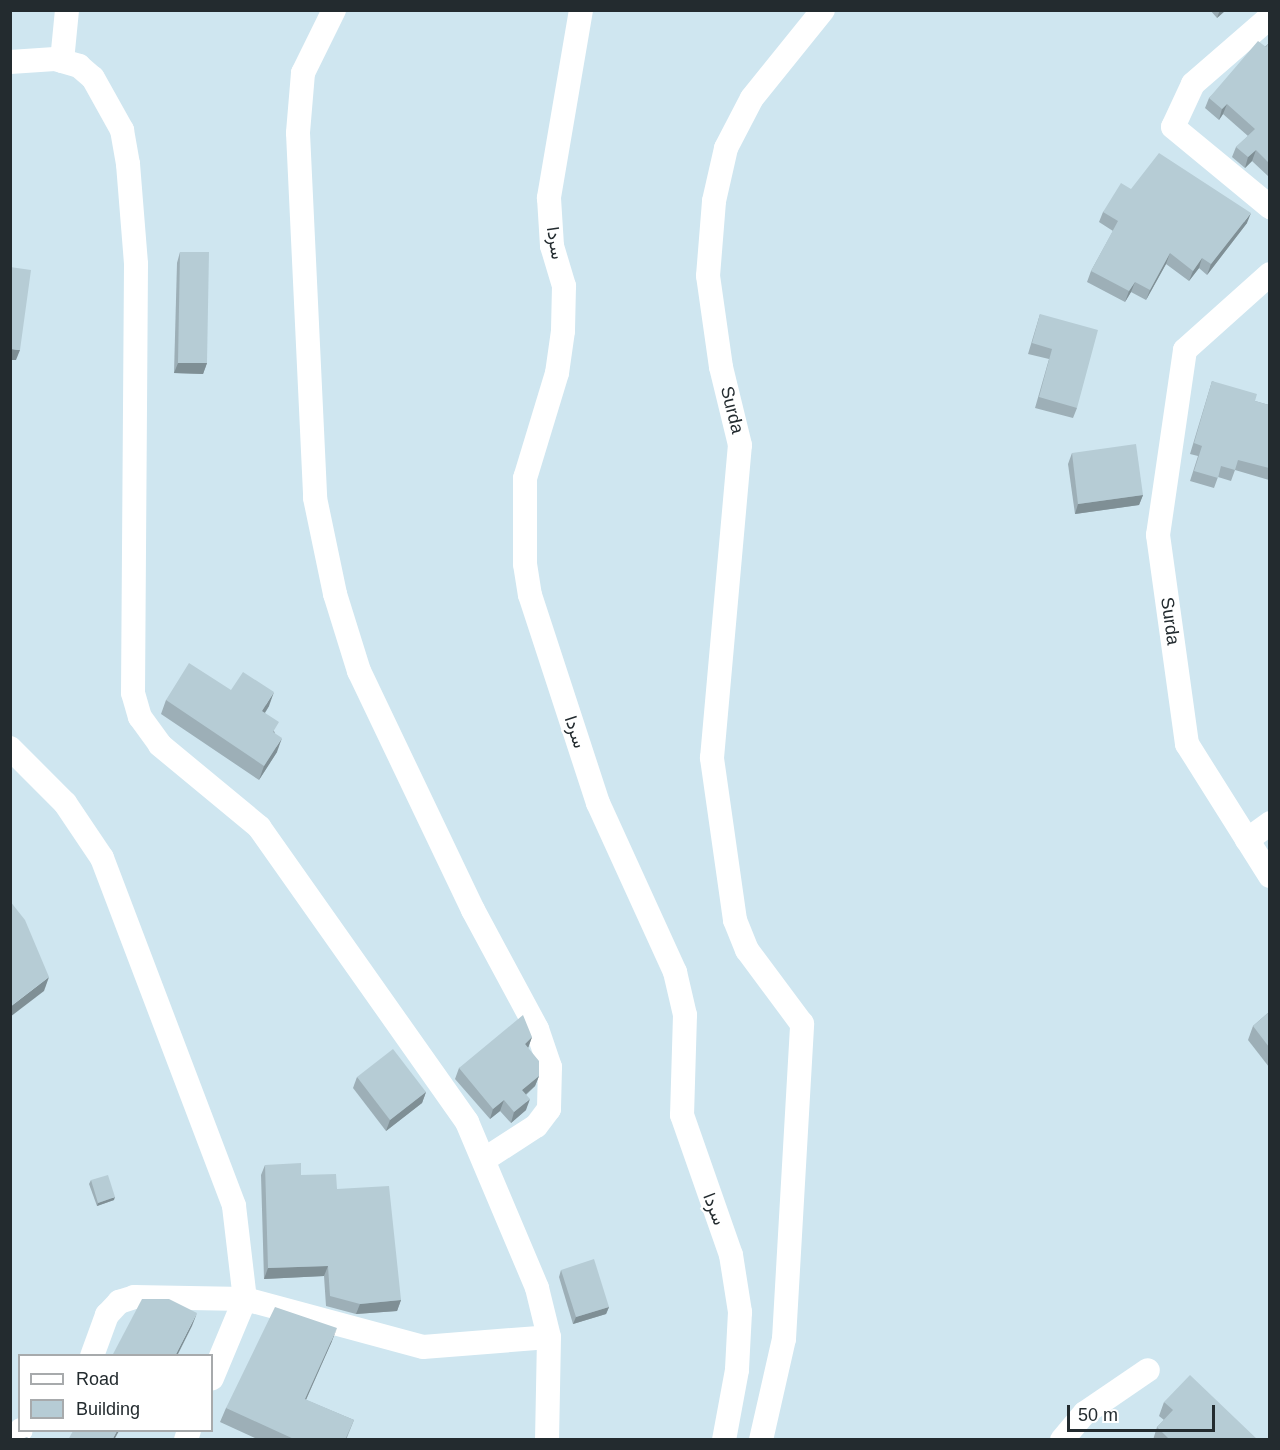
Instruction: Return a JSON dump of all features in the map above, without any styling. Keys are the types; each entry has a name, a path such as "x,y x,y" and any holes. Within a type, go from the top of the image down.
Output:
{"street":[{"path":"62,61 67,10"},
{"path":"334,10 303,73 298,133 315,498 335,594 359,672 473,910 537,1029 550,1067 549,1109 536,1126 485,1159"},
{"name":"سردا","path":"581,10 549,198 552,246 564,286 563,331 557,373 525,478 525,564 530,596 598,803 680,993 685,1015 682,1115 731,1255 740,1312 737,1370 724,1440"},
{"name":"Surda","path":"761,1440 784,1339 802,1024 747,950 735,920 723,842 712,739 740,445 721,367 708,276 714,201 726,148 752,98 823,10"},
{"path":"1269,17 1193,84 1173,127 1269,207"},
{"path":"10,62 62,61 86,72 108,101 128,164 136,264 133,693 140,717 160,745 260,827 303,883 467,1122 485,1159 537,1288 549,1337 547,1440"},
{"name":"Surda","path":"1269,273 1185,350 1158,535 1187,744 1269,876"},
{"path":"10,748 65,803 102,858 234,1206 245,1299 213,1376"},
{"path":"1247,840 1269,823"},
{"path":"93,1354 118,1302 134,1297 245,1299 423,1347 549,1337"},
{"path":"1062,1440 1085,1413 1148,1370"}],"building":[{"path":"1258,41 1266,47 1269,43 1269,163 1256,150 1248,157 1236,147 1255,129 1227,104 1222,109 1209,98"},
{"path":"1159,153 1251,213 1211,264 1202,258 1193,271 1170,253 1150,290 1135,282 1129,291 1091,271 1118,221 1103,212 1121,183 1131,189"},
{"path":"180,252 209,252 207,363 178,363"},
{"path":"10,267 31,270 20,350 11,349 10,356"},
{"path":"1040,314 1098,330 1077,408 1039,397 1052,349 1032,343"},
{"path":"1212,381 1257,394 1255,401 1269,405 1269,468 1238,460 1235,470 1221,466 1218,478 1194,471 1202,446 1194,443"},
{"path":"1136,444 1143,495 1078,504 1072,453"},
{"path":"189,663 231,690 243,672 274,692 262,711 279,722 273,732 282,738 264,766 166,700"},
{"path":"10,901 25,920 49,977 10,1007"},
{"path":"1269,1012 1269,1047 1253,1026"},
{"path":"523,1015 532,1037 525,1044 539,1061 539,1076 522,1090 530,1099 514,1112 504,1100 493,1109 459,1068"},
{"path":"393,1049 426,1092 390,1120 357,1077"},
{"path":"301,1163 301,1175 336,1174 337,1189 389,1186 401,1300 360,1304 330,1296 328,1266 268,1268 265,1165"},
{"path":"108,1175 115,1197 98,1203 91,1180"},
{"path":"594,1259 609,1307 576,1317 561,1270"},
{"path":"142,1299 169,1299 197,1313 176,1354 113,1354"},
{"path":"275,1307 337,1328 305,1399 354,1420 345,1440 296,1440 226,1408"},
{"path":"1190,1375 1258,1440 1170,1440 1157,1427 1173,1410 1164,1402"},
{"path":"72,1432 116,1432 112,1440 68,1440"}]}
